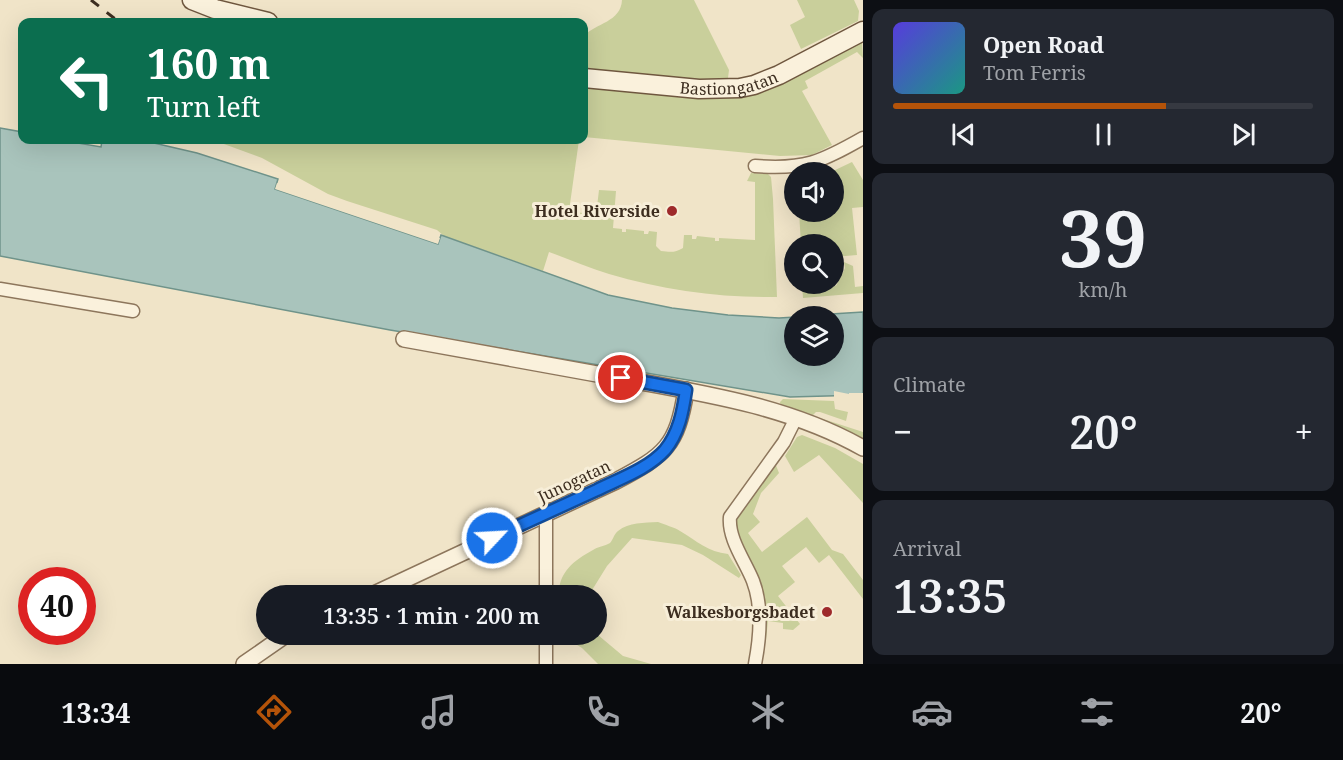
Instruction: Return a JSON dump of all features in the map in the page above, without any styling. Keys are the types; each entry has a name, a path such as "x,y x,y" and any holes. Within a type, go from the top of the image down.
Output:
{"main road":[{"path":"192,0 214,9 251,18"},
{"name":"Bastiongatan","path":"588,78 699,89 740,88 779,75 863,31"}],"street":[{"path":"755,166 794,167 816,163 863,138"},
{"path":"0,289 133,311"},
{"path":"404,339 741,402 796,418 839,435 863,448"},
{"name":"Junogatan","path":"393,585 616,481 654,460 664,451 679,425 686,390"},
{"path":"755,664 759,625 757,600 753,582 730,531 730,517 780,448 796,418"},
{"path":"546,513 546,585"},
{"path":"244,664 271,645"},
{"path":"546,645 546,664"}],"green space":[{"path":"622,0 694,0 729,70 728,78 658,77 588,68 588,33 613,18 621,7"},
{"path":"797,0 854,0 859,11 858,21 801,49 790,25 805,17"},
{"path":"862,41 863,58 857,52 805,81 808,88 802,91 832,145 812,155 780,156 588,137 588,86 717,98 740,96 776,86"},
{"path":"224,144 578,144 569,211 596,215 599,190 616,191 613,228 622,229 622,232 626,232 626,229 644,231 644,234 648,234 649,231 657,232 656,246 661,251 667,252 683,248 684,235 692,235 692,239 696,239 697,236 715,238 715,241 719,241 719,238 755,240 755,182 747,181 751,173 768,174 771,177 773,199 777,297 692,292 629,280 549,252 543,271 444,236 437,230 328,194 262,158"},
{"path":"852,162 863,180 863,207 852,208 857,255 844,256 844,234 800,234 800,222 844,222 844,166"},
{"path":"844,262 853,266 855,287 863,286 863,293 803,298 803,294 844,294"},
{"path":"783,399 834,401 835,409 848,412 846,421 820,412 816,412 811,417 781,407 780,402"},
{"path":"818,419 863,432 863,440"},
{"path":"802,435 835,448 863,464 863,503 819,455 794,472 785,456 797,437"},
{"path":"775,463 779,473 761,493 753,514 760,522 748,533 762,552 807,517 832,550 843,554 863,580 863,599 829,555 819,563 806,547 782,566 795,582 778,596 800,624 793,630 783,629 783,623 768,621 766,640 761,640 762,627 734,525 737,516"},
{"path":"658,522 678,530 709,548 728,554 741,575 739,578 703,555 682,545 632,538 607,566 595,585 560,585 564,574 580,558 610,543 622,528"},
{"path":"607,643 623,656 651,664 598,664 577,645 607,645"}],"water":[{"path":"0,128 18,131 18,144 83,144 101,147 101,144 158,144 197,153 278,179 275,189 438,244 441,235 608,295 672,308 728,315 784,318 784,366 844,366 844,313 863,312 863,395 790,397 390,330 0,256"}],"pier":[{"path":"277,183 280,184 279,187 436,240 437,237 440,238 438,244 275,189"},
{"path":"834,391 849,394 863,393 863,398 834,398"}],"railway":[{"path":"91,0 114,18"}],"place":[{"name":"Hotel Riverside","path":"672,211"},
{"name":"Walkesborgsbadet","path":"827,612"}],"route":[{"path":"492,538 616,481 654,460 664,451 679,425 686,390 621,378"}]}
